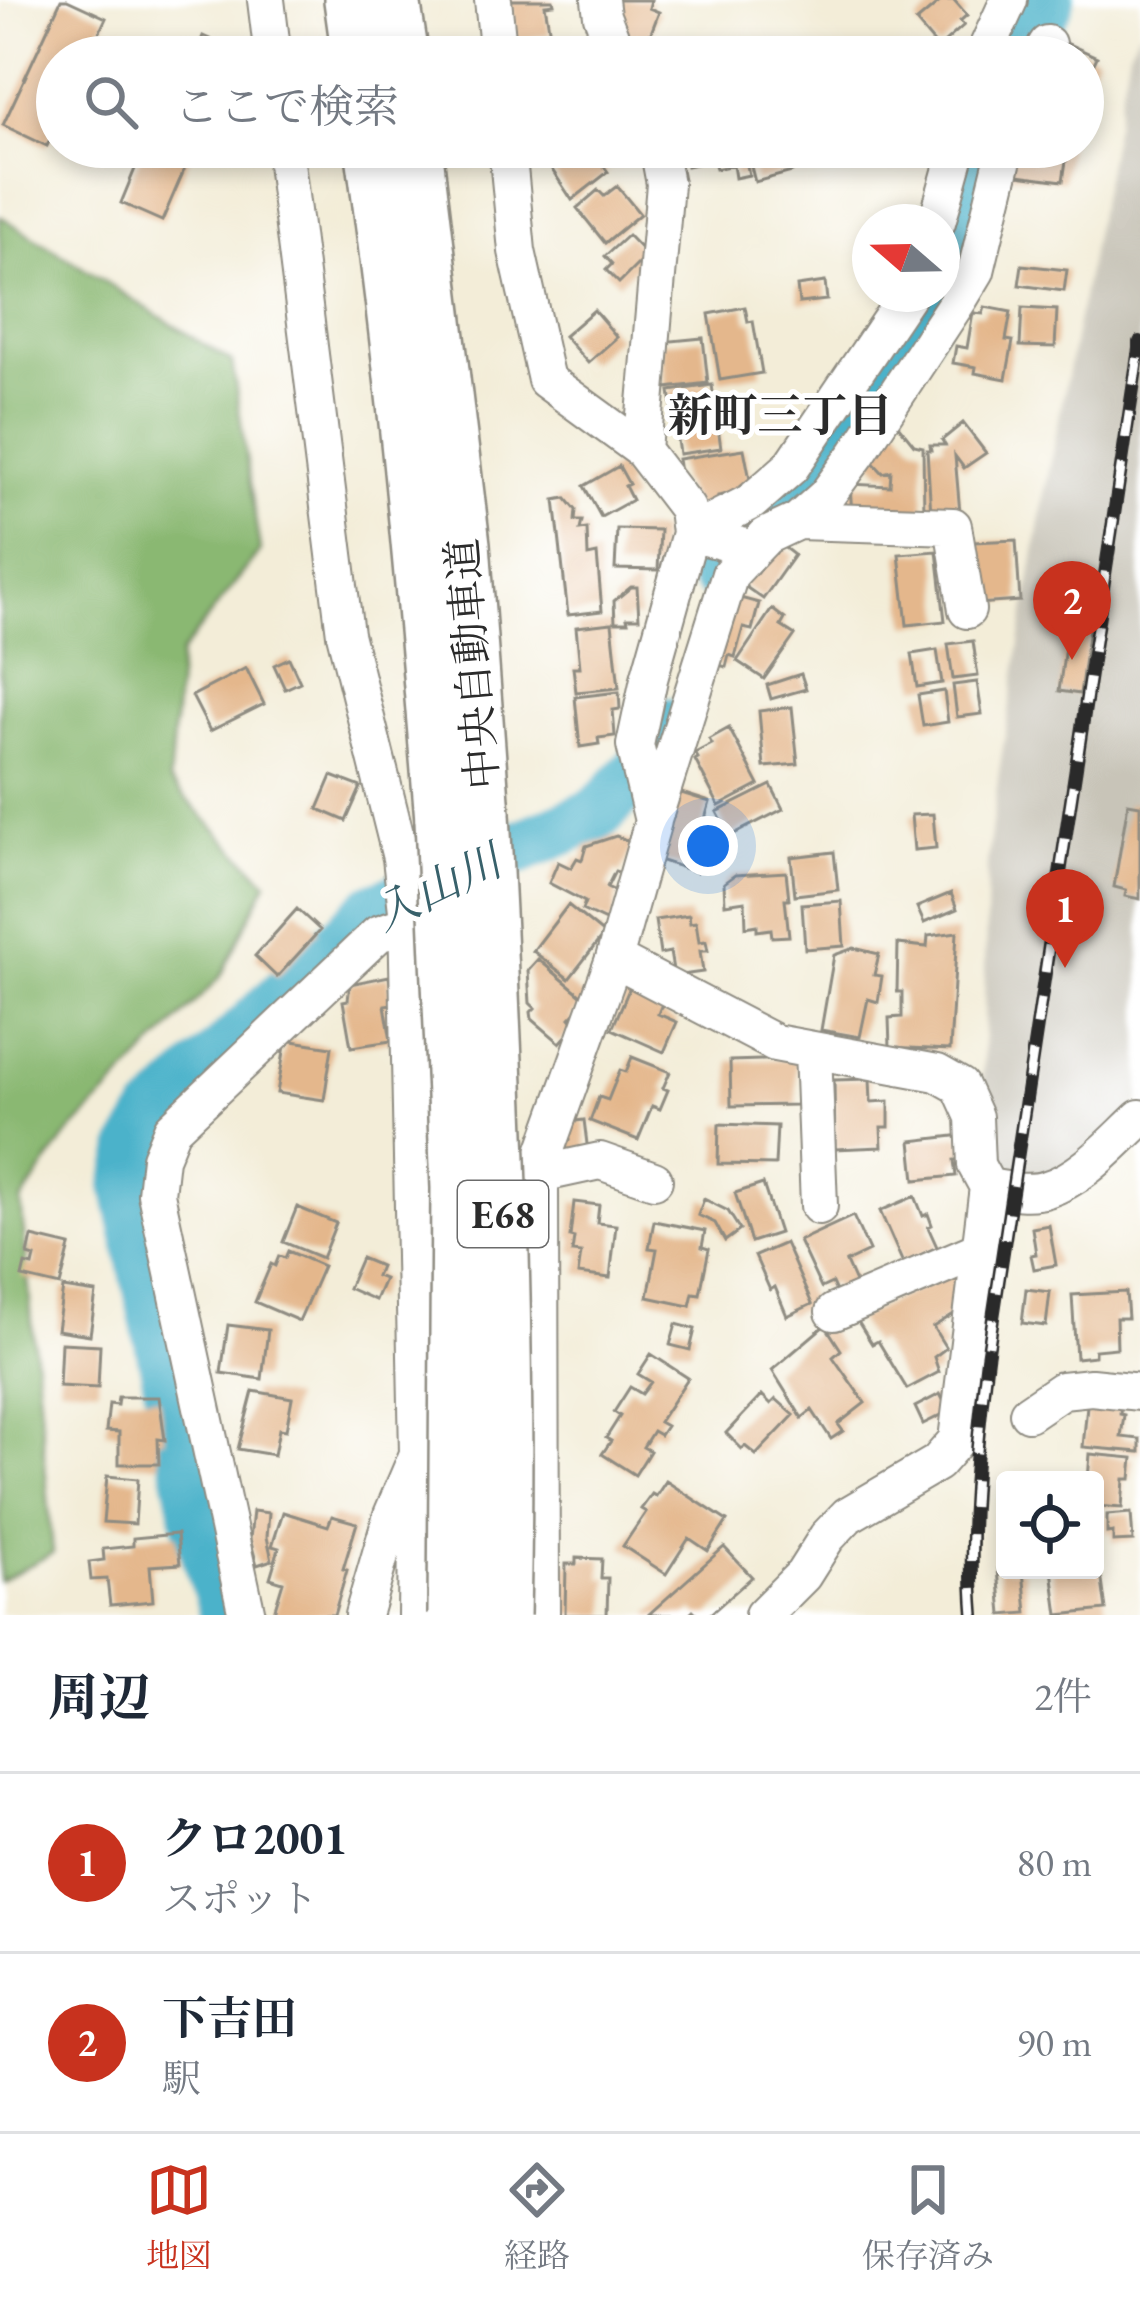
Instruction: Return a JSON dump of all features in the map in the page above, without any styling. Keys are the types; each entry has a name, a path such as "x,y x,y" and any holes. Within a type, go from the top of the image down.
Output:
{"highway":[{"path":"350,0 355,36"},
{"path":"394,0 400,36"},
{"name":"中央自動車道","path":"374,168 420,557 463,817 502,1174 504,1615"},
{"name":"中央自動車道","path":"419,168 464,544 454,1615"}],"street":[{"path":"266,0 270,36"},
{"path":"494,0 498,36"},
{"path":"600,0 610,36"},
{"path":"993,36 1010,0"},
{"path":"287,168 345,634 401,858 407,917 418,1454 416,1615"},
{"path":"363,1615 392,1515 540,1170 614,958 651,812 730,574 726,542 687,509 642,450 546,380 517,251 509,168"},
{"path":"642,450 665,184 662,168"},
{"path":"943,204 952,168"},
{"path":"726,542 766,536 798,521 826,496 976,271 1001,168"},
{"path":"651,812 634,745 649,680 751,502 791,467 896,312"},
{"path":"798,521 952,526 967,610"},
{"path":"248,1615 156,1194 160,1158 172,1129 378,934 407,917"},
{"path":"614,958 776,1043 937,1072 960,1086 974,1117 976,1165 988,1187 957,1440 937,1463 848,1515 827,1537 803,1575 763,1615"},
{"path":"813,1050 819,1206"},
{"path":"988,1187 1045,1190 1081,1171 1140,1118"},
{"path":"540,1170 600,1161 654,1180"},
{"path":"540,1170 541,1615"},
{"path":"834,1312 979,1250"},
{"path":"1028,1413 1062,1390 1091,1387 1140,1392"}],"shaded area":[{"path":"1140,29 1140,1102 1069,1164 1046,1174 1000,1174 989,1139 983,1079 987,863 1044,497 1129,51"}],"green space":[{"path":"0,216 232,362 260,551 180,654 169,781 267,882 221,976 64,1139 21,1202 53,1553 0,1581"}],"building":[{"path":"61,0 106,18 98,36 44,36"},
{"path":"510,0 553,0 554,4 545,5 550,34 515,36"},
{"path":"616,0 651,0 649,8 659,12 650,36 625,34"},
{"path":"942,0 954,0 967,15 952,36 928,36 916,22"},
{"path":"36,54 36,141 3,125"},
{"path":"135,168 185,168 162,221 121,203"},
{"path":"551,168 605,168 608,172 572,200"},
{"path":"733,168 748,168 749,175 735,178"},
{"path":"751,168 791,168 792,172 755,182"},
{"path":"1011,168 1065,168 1063,181 1010,174"},
{"path":"617,186 640,214 605,243 577,208 598,190 604,196"},
{"path":"628,235 647,255 619,283 606,270 612,264 605,256"},
{"path":"1022,265 1067,270 1064,291 1019,285"},
{"path":"825,282 827,300 799,303 797,286"},
{"path":"745,307 748,322 753,321 762,373 720,380 709,314"},
{"path":"985,307 1011,312 1006,340 1013,341 1006,379 953,363 956,346 967,348 973,313 983,314"},
{"path":"1022,308 1057,310 1055,347 1020,346"},
{"path":"594,310 617,337 588,363 564,336"},
{"path":"703,338 708,383 666,388 661,342"},
{"path":"712,385 721,448 679,454 670,391"},
{"path":"963,423 986,453 964,468 955,456 960,513 931,514 927,450 930,445 945,445 942,440"},
{"path":"898,425 914,445 923,447 924,515 852,515 850,484 890,486 891,471 883,473 868,457"},
{"path":"744,449 752,490 718,496 720,514 702,518 681,480 678,459"},
{"path":"619,466 632,500 601,517 584,486"},
{"path":"566,498 576,510 575,521 582,521 580,530 587,529 588,556 597,554 602,611 568,615 555,500"},
{"path":"617,529 660,530 658,570 615,569"},
{"path":"1016,540 1020,601 977,604 974,542"},
{"path":"781,545 794,555 763,599 743,585"},
{"path":"937,551 945,621 907,625 899,554"},
{"path":"637,587 639,618 615,622 614,601"},
{"path":"729,595 759,603 752,630 743,628 735,657 729,655 726,667 711,663"},
{"path":"772,609 785,619 781,626 795,635 764,679 737,661"},
{"path":"612,623 619,688 576,692 573,667 580,667 576,627"},
{"path":"1068,625 1089,628 1080,694 1059,691"},
{"path":"973,641 978,676 953,679 948,644"},
{"path":"937,650 942,683 917,687 912,654"},
{"path":"289,658 300,682 285,689 274,665"},
{"path":"246,668 264,704 210,731 192,696"},
{"path":"801,674 806,689 771,699 767,685"},
{"path":"977,682 982,714 957,717 953,685"},
{"path":"944,691 948,722 923,726 918,695"},
{"path":"619,692 620,709 613,710 615,736 580,747 575,697"},
{"path":"792,707 798,764 764,767 759,711"},
{"path":"729,728 759,785 719,806 695,753"},
{"path":"332,776 361,787 346,821 318,809"},
{"path":"771,785 783,809 730,836 717,812"},
{"path":"675,791 710,802 700,836 707,838 696,872 653,858"},
{"path":"1128,803 1140,805 1140,899 1114,887"},
{"path":"933,814 936,848 914,850 911,815"},
{"path":"616,836 634,843 621,873 615,871 607,887 617,892 612,924 582,910 585,902 549,883 558,862 571,868 577,858 582,860 586,846"},
{"path":"834,852 838,890 795,895 791,857"},
{"path":"786,872 789,936 772,937 771,929 746,927 745,901 725,904 724,883 735,875"},
{"path":"951,893 957,909 924,923 917,907"},
{"path":"841,901 844,946 805,949 802,904"},
{"path":"568,905 604,934 569,979 533,951"},
{"path":"297,909 320,930 277,977 255,956"},
{"path":"689,915 690,923 696,922 699,942 706,941 708,951 700,951 703,972 674,976 670,952 660,954 655,920"},
{"path":"957,932 950,1050 890,1047 889,1018 902,1017 902,992 897,992 898,944 927,947 928,936"},
{"path":"854,948 879,954 874,975 882,976 878,1002 868,999 860,1037 821,1030 834,955"},
{"path":"538,959 587,1000 570,1018 576,1025 560,1043 532,1019 535,1008 530,1003 528,970"},
{"path":"389,976 392,1004 385,1005 391,1041 351,1047 343,1001 348,1000 350,984"},
{"path":"630,987 663,1001 658,1014 677,1022 664,1052 612,1029"},
{"path":"286,1040 332,1047 324,1100 277,1093"},
{"path":"632,1057 670,1072 660,1109 652,1106 638,1140 590,1121 599,1097 608,1100 620,1070 626,1072"},
{"path":"796,1059 797,1105 731,1106 730,1061"},
{"path":"870,1079 871,1102 889,1101 889,1127 881,1127 882,1147 835,1149 834,1080"},
{"path":"584,1120 588,1152 561,1154 560,1141 570,1140 568,1122"},
{"path":"719,1124 777,1126 775,1165 718,1164"},
{"path":"963,1135 965,1159 954,1160 956,1176 915,1180 911,1141"},
{"path":"763,1184 779,1233 751,1242 735,1193"},
{"path":"915,1196 923,1216 928,1214 937,1247 903,1263 880,1211"},
{"path":"704,1199 728,1211 740,1230 725,1241 715,1223 698,1215"},
{"path":"574,1202 599,1205 597,1223 616,1225 610,1278 578,1274 581,1253 572,1252 574,1238 570,1237"},
{"path":"297,1207 336,1223 322,1258 283,1242"},
{"path":"853,1216 869,1251 846,1262 857,1287 838,1296 832,1283 821,1288 799,1241"},
{"path":"654,1221 705,1231 702,1247 709,1249 700,1294 693,1293 690,1306 648,1297 657,1249 649,1248"},
{"path":"1049,1225 1056,1265 1034,1269 1032,1228"},
{"path":"32,1237 70,1246 60,1286 22,1277 25,1264 33,1266 35,1257 28,1255"},
{"path":"785,1243 812,1304 787,1316 755,1256"},
{"path":"288,1251 323,1266 299,1321 255,1302 271,1264 275,1266"},
{"path":"361,1258 380,1266 376,1276 384,1279 375,1300 348,1288"},
{"path":"955,1271 967,1293 965,1307 933,1327 946,1348 934,1357 939,1372 907,1389 878,1341 872,1344 857,1320"},
{"path":"63,1288 96,1293 90,1335 57,1330"},
{"path":"1026,1289 1050,1292 1046,1326 1022,1323"},
{"path":"1126,1292 1128,1318 1116,1318 1117,1348 1076,1358 1072,1295"},
{"path":"676,1324 695,1329 690,1350 670,1345"},
{"path":"228,1325 268,1330 262,1379 221,1373"},
{"path":"825,1325 841,1350 833,1357 865,1403 838,1424 843,1431 831,1439 812,1410 802,1418 772,1370"},
{"path":"61,1343 100,1345 98,1388 59,1386"},
{"path":"651,1354 688,1378 659,1422 666,1426 660,1435 653,1431 643,1447 650,1451 635,1475 602,1454 620,1416 614,1412 630,1387 642,1394 651,1382 638,1374"},
{"path":"253,1391 292,1398 286,1430 279,1429 274,1455 238,1449"},
{"path":"940,1394 949,1411 923,1424 915,1407"},
{"path":"762,1395 771,1404 776,1399 794,1415 756,1455 726,1433"},
{"path":"1088,1395 1121,1398 1121,1437 1140,1439 1140,1452 1083,1447"},
{"path":"118,1397 159,1397 165,1440 158,1439 159,1464 119,1464 119,1432 106,1431 109,1404 117,1405"},
{"path":"1090,1454 1133,1458 1131,1479 1124,1479 1122,1508 1104,1507 1104,1471 1089,1471"},
{"path":"107,1476 138,1479 135,1524 103,1522"},
{"path":"666,1481 727,1521 708,1551 689,1538 666,1574 623,1546 646,1512 641,1509"},
{"path":"253,1511 269,1513 272,1560 257,1565 250,1539"},
{"path":"283,1512 328,1526 332,1516 357,1523 334,1615 273,1615 283,1582 270,1578 279,1548 272,1546"},
{"path":"1131,1513 1133,1541 1113,1542 1113,1532 1107,1533 1107,1515"},
{"path":"177,1534 180,1564 150,1566 153,1601 110,1605 107,1579 91,1580 89,1562 104,1560 103,1549 133,1546 133,1538"},
{"path":"724,1547 752,1577 709,1615 693,1610 688,1615 648,1615"},
{"path":"576,1558 602,1559 601,1578 608,1578 607,1615 565,1615 566,1564 576,1564"},
{"path":"999,1579 1024,1579 1027,1613 1002,1615"},
{"path":"1053,1579 1102,1579 1106,1610 1058,1615"}],"waterway":[{"name":"入山川","path":"1028,36 1048,0"},
{"name":"入山川","path":"960,252 977,168"},
{"name":"入山川","path":"715,572 732,546 804,481 926,312"},
{"name":"入山川","path":"227,1615 200,1527 128,1185 138,1147 155,1119 375,909 599,813 655,754 665,725"}],"railway":[{"path":"974,1615 972,1518 987,1358 1140,342"}],"place":[{"name":"下吉田","path":"1072,660"},
{"name":"クロ2001","path":"1065,968"}],"district":[{"name":"新町三丁目","path":"780,415"}]}
